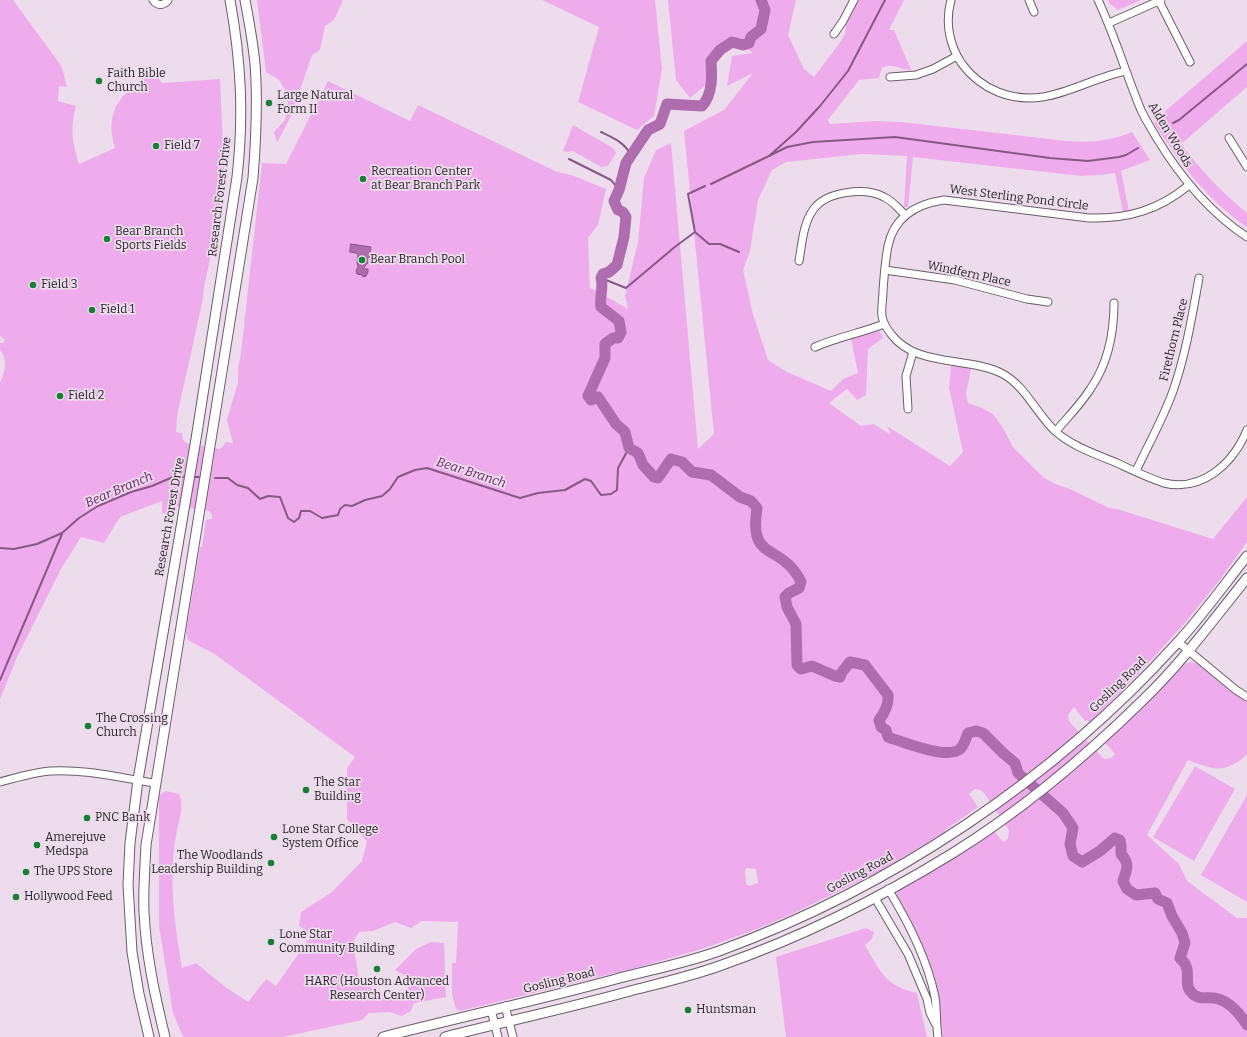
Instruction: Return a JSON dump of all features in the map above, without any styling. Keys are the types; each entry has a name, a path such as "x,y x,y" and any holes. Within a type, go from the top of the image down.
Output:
{"main road":[{"name":"Research Forest Drive","path":"149,1037 132,952 128,900 130,844 138,780 196,439 240,154 242,99 240,66 230,0"},
{"path":"165,1037 153,985 147,950 144,912 146,845 253,178 256,126 255,64 245,0"},
{"name":"Gosling Road","path":"383,1037 674,964 725,948 795,919 910,861 982,813 1032,777 1132,690 1178,642 1247,556"},
{"path":"445,1037 594,1001 685,977 718,966 787,939 875,898 953,852 991,826 1047,785 1101,739 1143,700 1188,651 1247,578"}],"street":[{"path":"153,0 155,3 161,5 166,3 168,0"},
{"path":"834,34 843,22 854,0"},
{"path":"951,0 948,19 949,32 957,56 970,73 986,86 1004,94 1024,97 1045,97 1060,94 1116,73 1126,71"},
{"path":"1029,0 1034,12"},
{"name":"Alden Woods","path":"1098,0 1109,23 1142,112 1171,161 1189,185 1218,213 1247,237"},
{"path":"1109,23 1160,1 1190,62"},
{"path":"890,78 916,75 933,69 957,56"},
{"path":"1229,138 1247,167"},
{"name":"West Sterling Pond Circle","path":"1189,185 1171,199 1158,206 1140,212 1107,218 1089,218 944,200 915,208 905,215 893,231 889,240 885,270 882,316 884,324 895,340 904,347 913,352 987,368 1002,374 1016,383 1041,416 1056,432 1072,443 1156,480 1172,485 1184,485 1196,482 1212,475 1225,463 1239,446 1247,430"},
{"path":"799,261 806,224 809,217 817,206 827,198 842,193 877,193 893,202 905,215"},
{"name":"Windfern Place","path":"885,270 955,280 1027,299 1048,302"},
{"name":"Firethorn Place","path":"1136,471 1164,414 1173,390 1183,358 1199,278"},
{"path":"1056,432 1092,388 1102,367 1112,334 1114,303"},
{"path":"815,347 833,339 866,331 884,324"},
{"path":"908,409 906,376 913,352"},
{"path":"1178,642 1236,690 1247,697"},
{"path":"0,782 49,771 68,771 86,772 155,783"},
{"path":"888,889 906,918 922,953 934,995 937,1012 938,1037"},
{"path":"875,898 908,954 927,999 930,1013 937,1025"},
{"path":"505,1006 512,1037"},
{"path":"491,1010 498,1037"}],"shaded area":[{"path":"0,0 13,0 60,64 63,71 67,87 59,86 58,101 76,106 72,128 79,164 115,148 112,134 112,122 118,102 133,87 154,72 162,83 220,79 225,190 177,416 176,432 182,433 183,440 187,443 219,449 223,447 225,442 233,443 227,420 238,382 238,368 241,353 262,163 286,164 328,81 410,121 418,105 555,171 574,176 606,189 598,225 588,238 590,288 597,291 597,294 602,294 628,309 625,296 638,242 644,178 656,150 671,143 698,449 714,434 684,131 724,110 753,73 727,86 732,56 753,53 733,38 714,52 708,83 690,98 676,80 668,0 796,0 788,35 804,69 814,77 845,34 846,24 858,0 904,0 889,30 894,30 911,70 886,66 882,68 879,78 859,80 828,120 830,124 875,121 901,122 1076,142 1108,139 1132,132 1150,160 1121,171 1129,211 1123,212 1115,173 1081,176 913,157 908,207 904,207 907,156 862,154 786,162 772,170 758,200 750,251 743,270 753,314 768,360 787,372 831,391 843,379 858,373 851,339 880,331 883,338 868,349 866,395 857,400 847,389 829,403 861,426 874,424 891,435 887,426 950,466 963,452 949,388 951,364 971,369 966,394 968,403 993,414 1003,428 1013,447 1043,477 1055,484 1070,489 1109,508 1117,509 1213,539 1247,497 1247,542 1222,577 1185,623 1141,671 1089,723 1087,720 1085,721 1074,707 1068,715 1069,721 1104,759 1111,758 1115,754 1105,743 1181,667 1187,663 1192,662 1198,664 1219,682 1247,702 1247,755 1225,768 1212,768 1188,760 1147,835 1179,864 1187,881 1237,918 1247,918 1247,1037 943,1037 937,995 930,967 920,940 899,901 897,892 902,886 905,887 994,831 1003,842 1008,839 1009,830 984,793 975,789 969,794 978,807 945,830 945,832 878,872 786,917 705,948 636,968 460,1011 456,1009 452,994 452,963 456,963 458,922 422,921 411,928 395,922 373,931 359,932 353,942 359,980 388,998 398,998 408,991 409,978 395,970 416,949 431,942 444,943 446,997 414,1003 411,1011 402,1016 390,1012 369,1013 362,1020 283,1037 183,1037 173,1013 159,926 159,797 166,791 179,794 181,799 174,852 173,902 182,968 196,963 224,986 248,1002 266,979 276,986 311,936 299,925 301,912 332,892 362,861 367,841 347,819 347,768 355,757 216,655 188,640 186,632 200,547 202,547 206,520 212,519 212,515 209,511 175,506 171,509 169,514 162,513 162,501 120,517 104,543 81,537 61,569 17,657 0,699 0,382 5,362 3,354 0,350 0,343 3,343 5,340 0,336","holes":["747,868 756,869 758,883 749,886 746,884 745,871"]},
{"path":"257,0 343,0 334,20 325,26 320,50 312,55 291,116 277,143 274,132 285,120 288,107 287,93 279,80 266,72"},
{"path":"542,0 655,0 662,69 654,116 637,130 578,102 599,27"},
{"path":"1108,0 1141,0 1118,10 1109,3"},
{"path":"1247,41 1247,87 1181,144 1212,180 1247,213 1247,227 1233,217 1195,180 1154,123 1163,113"},
{"path":"573,125 613,148 616,153 608,166 601,167 573,151 563,151"},
{"name":"Bear Branch Pool","path":"351,244 371,247 370,256 367,259 368,263 364,267 365,269 368,269 366,276 363,277 362,275 357,274 358,255 350,252"},
{"path":"1195,766 1235,789 1194,861 1153,837"},
{"path":"1247,795 1247,902 1201,875"},
{"path":"866,928 874,932 872,939 865,945 880,970 890,982 906,990 917,993 927,1037 786,1037 776,957"}],"waterway":[{"path":"761,0 765,10 761,29 751,37 749,43 743,45 732,42 720,50 711,61 710,90 706,101 702,106 667,104 660,124 648,130 626,163 619,190 614,201 618,210 623,212 626,217 624,237 617,265 609,272 603,274 601,278 601,307 619,321 621,332 618,338 613,338 605,344 605,358 588,396 591,400 598,397 616,424 625,432 629,448 638,453 643,465 654,477 658,478 671,459 682,462 692,472 711,475 740,497 751,501 757,508 755,526 756,533 761,544 789,565 801,582 799,588 789,593 785,597 787,607 796,624 797,665 801,669 812,666 840,677 850,662 865,665 888,695 886,709 879,720 881,727 886,730 888,737 925,749 954,752 960,749 964,744 968,733 976,731 983,733 1015,763 1018,773 1063,813 1073,828 1070,844 1073,856 1082,862 1100,851 1115,838 1120,840 1121,854 1127,864 1123,881 1127,889 1136,895 1155,893 1158,899 1167,903 1172,916 1182,933 1185,943 1180,958 1187,969 1187,983 1193,995 1202,998 1219,999 1237,1012 1247,1025"},
{"path":"711,184 769,156 796,132 820,106 848,71 885,0"},
{"path":"1173,123 1179,120 1247,64"},
{"path":"601,132 622,144 629,151 631,156"},
{"path":"769,156 787,147 813,142 895,137 1050,158 1088,161 1119,157 1138,148"},
{"path":"569,159 611,180 619,190"},
{"path":"601,278 626,288 695,232 688,194 705,186"},
{"path":"695,232 709,244 720,244 739,252"},
{"name":"Bear Branch","path":"215,478 228,478 237,485 248,488 260,499 268,496 280,497 288,518 294,522 299,518 301,511 310,511 322,518 338,515 340,509 345,505 352,506 365,500 382,496 390,489 398,477 415,470 427,468 520,498 538,493 565,490 585,479 591,481 601,495 611,494 617,490 618,468 629,448"},
{"name":"Bear Branch","path":"0,548 14,549 37,544 62,533 79,518 98,506 173,477 183,477"},
{"path":"0,680 62,534"}],"place":[{"name":"Faith Bible Church","path":"99,81"},
{"name":"Large Natural Form II","path":"269,103"},
{"name":"Field 7","path":"156,146"},
{"name":"Recreation Center at Bear Branch Park","path":"363,179"},
{"name":"Bear Branch Sports Fields","path":"107,239"},
{"name":"Bear Branch Pool","path":"362,260"},
{"name":"Field 3","path":"33,285"},
{"name":"Field 1","path":"92,310"},
{"name":"Field 2","path":"60,396"},
{"name":"The Crossing Church","path":"88,726"},
{"name":"The Star Building","path":"306,790"},
{"name":"PNC Bank","path":"87,818"},
{"name":"Lone Star College System Office","path":"274,837"},
{"name":"Amerejuve Medspa","path":"37,845"},
{"name":"The Woodlands Leadership Building","path":"271,863"},
{"name":"The UPS Store","path":"26,872"},
{"name":"Hollywood Feed","path":"16,897"},
{"name":"Lone Star Community Building","path":"271,942"},
{"name":"HARC (Houston Advanced Research Center)","path":"377,969"},
{"name":"Huntsman","path":"688,1010"}]}
